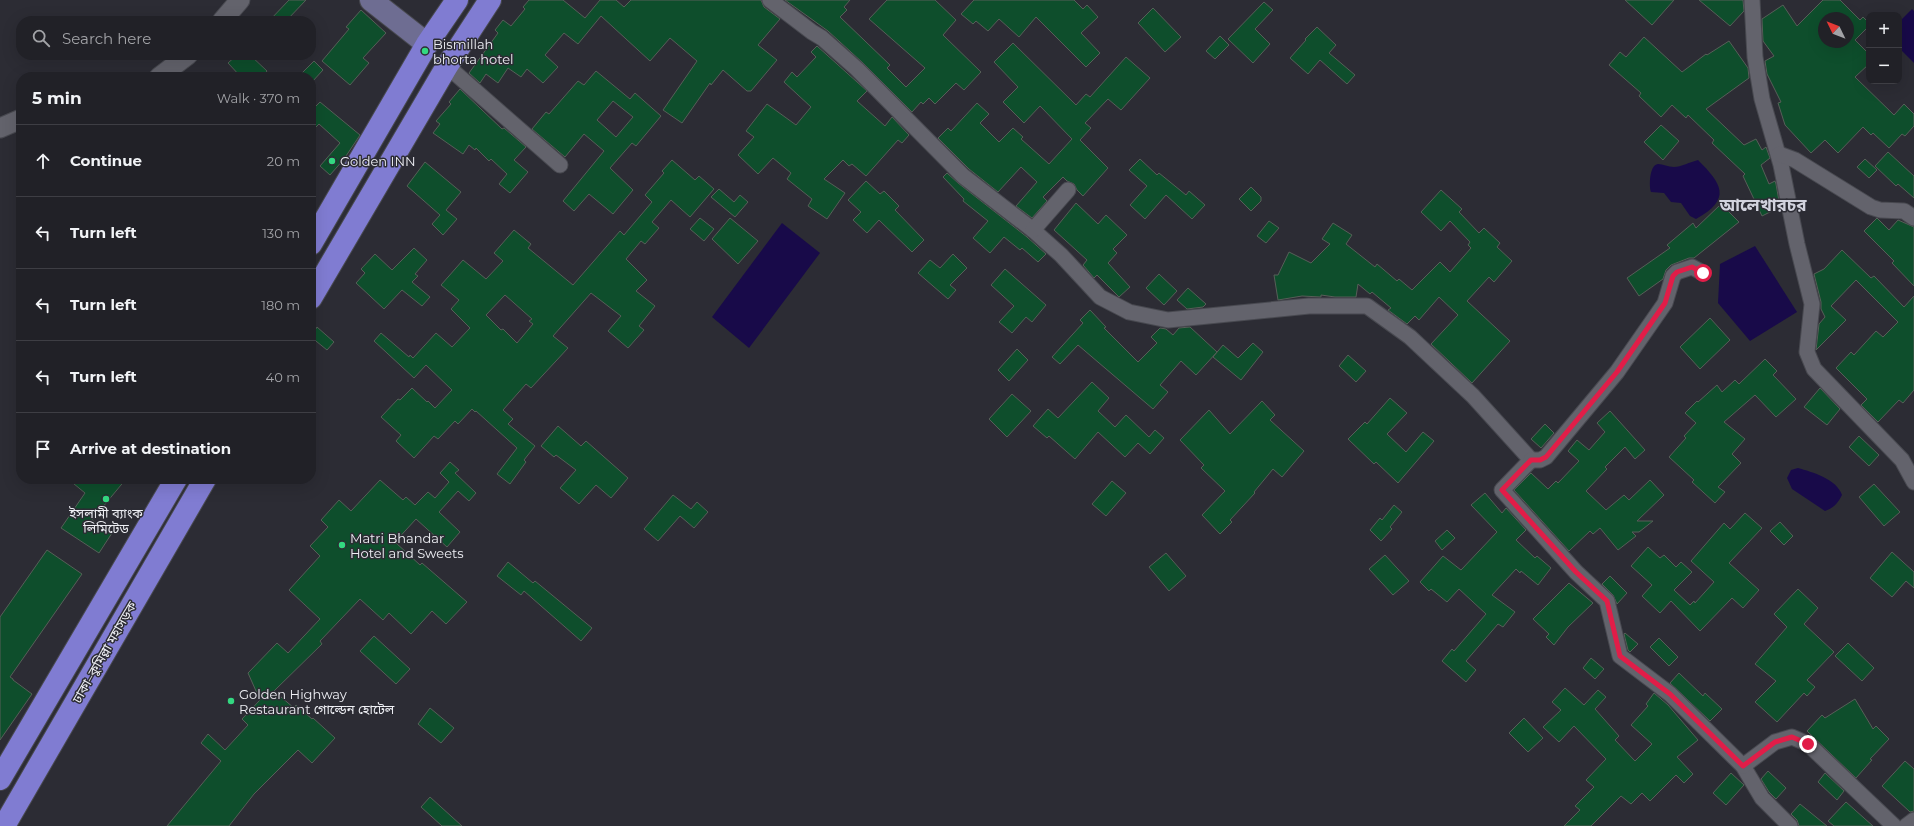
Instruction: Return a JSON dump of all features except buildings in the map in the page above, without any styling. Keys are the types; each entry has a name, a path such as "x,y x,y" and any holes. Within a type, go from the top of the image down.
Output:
{"highway":[{"path":"316,235 427,44 457,0"},
{"path":"316,289 447,66 490,0"},
{"name":"ঢাকা–কুমিল্লা মহাসড়ক","path":"0,779 173,484"},
{"name":"ঢাকা–কুমিল্লা মহাসড়ক","path":"4,826 202,484"}],"main road":[{"path":"371,0 427,44"}],"street":[{"path":"226,16 240,0"},
{"path":"770,0 822,38 857,70 963,176 1033,230 1061,256 1100,297 1129,312 1168,320 1309,306 1367,306 1410,337 1473,396 1531,460"},
{"path":"1752,0 1755,57 1762,99 1779,154 1797,244 1812,304 1808,352 1814,369 1902,460 1914,482"},
{"path":"166,72 181,60"},
{"path":"447,66 560,165"},
{"path":"0,128 16,121"},
{"path":"1779,154 1795,160 1871,207 1880,210 1904,211 1914,218"},
{"path":"1033,230 1068,190"},
{"path":"1703,273 1692,267 1677,272 1673,276 1665,303 1617,372 1546,457 1540,460 1531,460 1502,490 1576,572 1607,601 1620,656 1670,694 1743,766 1762,798 1790,826"},
{"path":"1743,766 1775,742 1792,737 1808,744 1894,826"},
{"path":"1906,826 1914,820"}],"shaded area":[{"path":"1912,9 1914,11 1914,63 1902,51 1902,19"},
{"path":"1698,160 1713,177 1720,191 1719,198 1715,205 1696,219 1690,216 1681,203 1671,202 1664,193 1651,192 1650,181 1651,172 1655,165 1660,164 1677,167"},
{"path":"782,223 820,253 749,348 712,317"},
{"path":"1755,246 1797,312 1750,341 1718,303 1720,264"},
{"path":"1798,468 1830,480 1839,489 1842,495 1835,505 1825,511 1792,489 1787,478 1791,470"}],"place":[{"name":"Bismillah bhorta hotel","path":"425,51"},
{"name":"Golden INN","path":"332,161"},
{"name":"ইসলামী ব্যাংক লিমিটেড","path":"106,499"},
{"name":"Matri Bhandar Hotel and Sweets","path":"342,545"},
{"name":"Golden Highway Restaurant গোল্ডেন হোটেল","path":"231,701"}],"district":[{"name":"আলেখারচর","path":"1763,205"}],"route":[{"path":"1703,273 1692,267 1677,272 1673,276 1665,303 1617,372 1546,457 1540,460 1531,460 1502,490 1576,572 1607,601 1620,656 1640,673 1670,694 1743,766 1775,742 1792,737 1808,744"}]}
